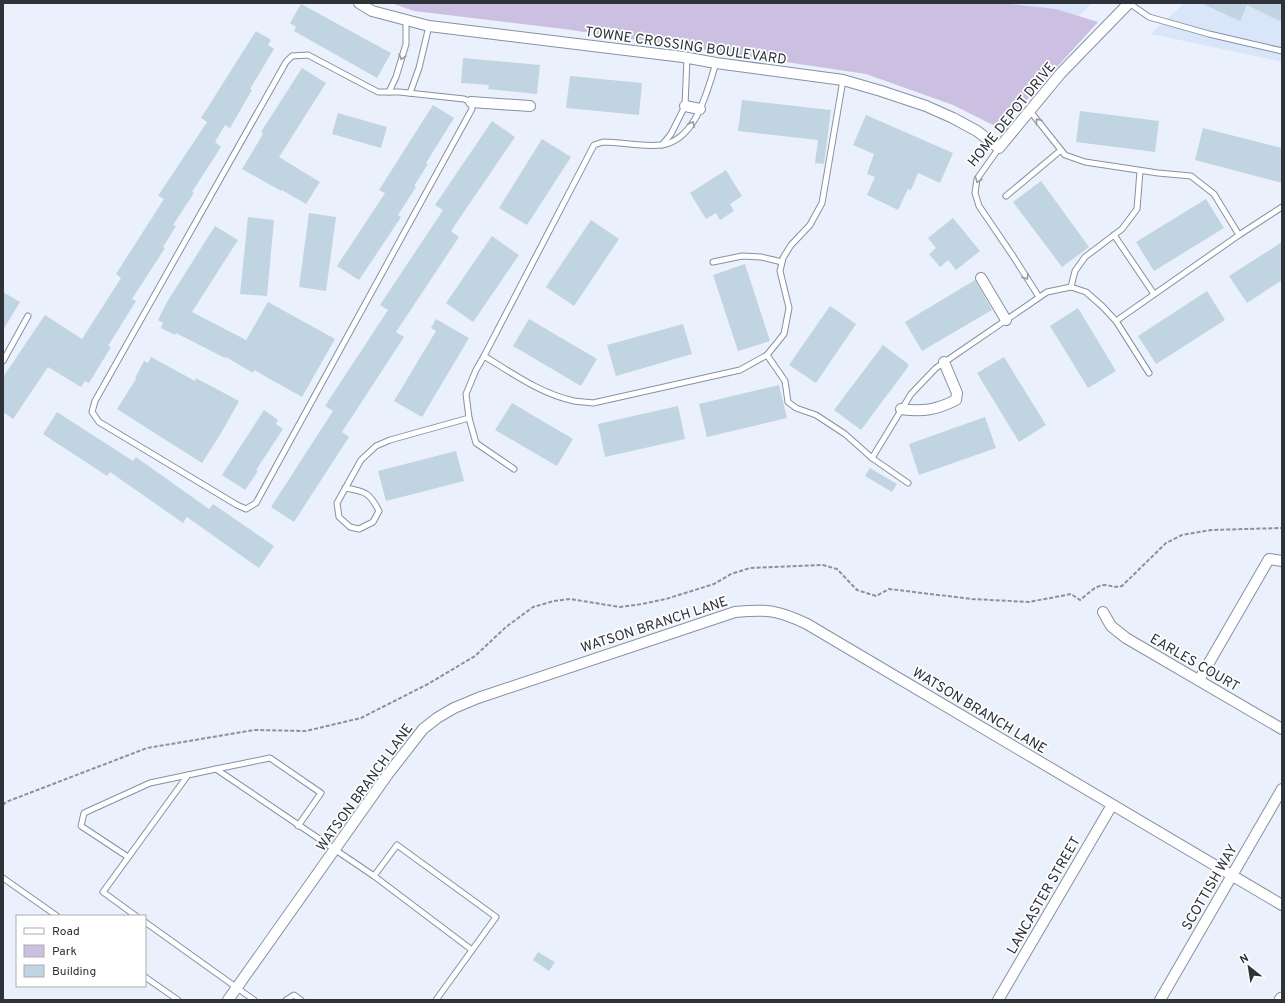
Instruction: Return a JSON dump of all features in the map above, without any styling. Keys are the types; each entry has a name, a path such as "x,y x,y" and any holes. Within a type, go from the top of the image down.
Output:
{"street":[{"name":"TOWNE CROSSING BOULEVARD","path":"359,3 372,11 429,26 687,58 843,80 926,106 977,131 999,148"},
{"name":"HOME DEPOT DRIVE","path":"999,148 1061,73 1129,3"},
{"path":"471,102 530,106"},
{"path":"685,106 700,109"},
{"path":"980,278 1006,320"},
{"path":"901,409 917,411 942,407 956,400 957,393 944,362"},
{"path":"1199,680 1269,559 1282,561"},
{"name":"WATSON BRANCH LANE","path":"228,1000 388,774 423,729 437,718 454,708 485,696 735,612 756,610 773,610 807,624 1282,906"},
{"name":"EARLES COURT","path":"1103,612 1111,626 1117,632 1282,729"},
{"name":"SCOTTISH WAY","path":"1160,1000 1282,789"},
{"name":"LANCASTER STREET","path":"998,1000 1112,805"}],"lane":[{"path":"1129,3 1149,17 1282,52"},
{"path":"389,92 396,77 406,44 406,21"},
{"path":"410,93 419,68 429,26"},
{"path":"308,55 378,92 410,93 464,99 471,102 472,109 256,503 246,509 237,505 99,422 92,412 95,401 286,62 292,56 308,55"},
{"path":"662,145 671,134 685,106 687,58"},
{"path":"514,469 476,443 469,418 466,394 476,370 594,145 603,142 662,145 674,142 689,130 700,109 716,63"},
{"path":"484,356 530,384 554,395 575,401 593,403 740,370 767,355 784,334 789,308 780,271 782,262 791,245 810,225 822,203 843,80"},
{"path":"1030,111 1065,155 1085,162 1140,171 1191,176 1214,194 1239,235"},
{"name":"HOME DEPOT DRIVE","path":"999,148 977,179 975,193 979,206 1039,297"},
{"path":"1006,196 1061,150"},
{"path":"1071,287 1075,271 1085,257 1122,229 1137,209 1140,171"},
{"path":"1116,321 1239,235 1282,208"},
{"path":"1114,234 1154,294"},
{"path":"712,262 742,256 760,257 782,262"},
{"path":"872,458 901,409 924,379 944,362 1047,292 1071,287 1086,292 1116,321 1149,373"},
{"path":"3,361 28,316"},
{"path":"767,355 785,381 788,402 796,408 816,415 845,434 872,458 908,483"},
{"path":"345,488 362,491 373,500 379,511 373,522 359,529 350,528 339,518 337,503 345,488 361,460 376,446 390,440 469,418"},
{"path":"128,857 81,826 84,813 150,783 270,758 321,793 298,826"},
{"path":"216,769 298,826 374,876 472,950"},
{"path":"135,915 103,892 188,775"},
{"path":"374,876 397,846 496,917 436,1000"},
{"path":"3,878 56,915"},
{"path":"146,923 254,1000"},
{"path":"146,978 178,1000"},
{"path":"286,1000 294,995 301,1000"}],"shaded area":[{"path":"1003,3 1092,3 1079,16 1056,9"},
{"path":"1184,3 1282,3 1282,62 1151,34"}],"green space":[{"path":"391,3 1003,3 1056,9 1098,22 1004,125 993,125 953,105 866,74 564,29 414,11"}],"building":[{"path":"1201,3 1282,3 1282,22 1247,5 1240,21"},
{"path":"301,4 391,53 377,78 294,31 296,27 290,23"},
{"path":"256,31 271,40 268,45 274,49 250,89 252,90 230,128 225,125 215,142 221,147 173,225 176,226 163,247 165,248 132,299 136,301 108,346 111,347 89,383 85,381 81,387 48,367 13,419 3,412 3,377 45,315 82,339 121,278 116,274 164,199 158,196 207,122 201,118"},
{"path":"463,58 540,65 537,94 488,89 489,85 461,83"},
{"path":"302,68 326,83 279,157 320,182 306,204 242,169 263,134 261,132"},
{"path":"570,76 642,83 639,115 566,108"},
{"path":"742,100 831,110 824,164 815,163 818,140 738,131"},
{"path":"433,105 454,118 426,163 428,164 414,186 416,187 398,215 401,217 359,280 337,266 385,193 379,190"},
{"path":"1080,111 1159,121 1155,152 1076,142"},
{"path":"338,113 387,127 381,148 332,134"},
{"path":"866,115 953,153 940,183 918,173 911,190 908,189 898,210 867,195 875,177 867,174 874,154 853,145"},
{"path":"492,121 515,137 451,231 459,237 396,332 404,337 342,432 349,437 294,522 271,507 333,411 325,406 388,310 380,305 443,210 435,205"},
{"path":"1203,128 1282,148 1282,183 1195,160"},
{"path":"542,139 571,157 527,225 499,208"},
{"path":"726,170 742,196 730,204 734,211 720,220 716,213 706,219 690,193"},
{"path":"1041,181 1089,247 1062,267 1013,202"},
{"path":"1206,199 1224,228 1154,271 1136,242"},
{"path":"309,213 336,217 326,291 299,287"},
{"path":"248,217 274,220 267,296 240,294"},
{"path":"953,218 980,251 956,270 948,260 940,267 929,254 936,248 928,238"},
{"path":"591,220 619,239 574,306 546,287"},
{"path":"215,226 238,240 192,312 246,340 268,302 335,339 302,397 254,370 253,373 226,357 225,358 176,333 175,335 161,328 163,323 158,320 167,302"},
{"path":"492,236 519,255 473,322 446,303"},
{"path":"1282,242 1282,280 1247,303 1229,276"},
{"path":"745,264 770,341 738,351 713,275"},
{"path":"975,280 992,310 922,351 905,322"},
{"path":"1207,291 1225,320 1156,364 1138,336"},
{"path":"3,292 20,302 3,330"},
{"path":"830,306 856,324 816,383 789,365"},
{"path":"1078,308 1116,371 1088,388 1050,326"},
{"path":"436,319 469,338 422,417 394,401 436,331 431,328"},
{"path":"529,319 597,359 581,386 513,346"},
{"path":"683,324 692,354 616,376 607,345"},
{"path":"883,345 908,364 908,367 861,430 834,410"},
{"path":"151,357 195,381 196,378 239,401 202,463 117,409 136,379 135,378 144,361 148,363"},
{"path":"1004,357 1046,425 1019,442 977,373"},
{"path":"779,385 787,418 707,437 699,404"},
{"path":"512,403 573,439 557,466 495,430"},
{"path":"678,406 685,439 605,457 598,424"},
{"path":"264,410 278,420 276,424 283,429 256,470 258,471 245,490 222,475"},
{"path":"57,412 133,461 136,457 209,509 213,504 274,546 259,568 187,517 183,523 110,472 107,476 43,434"},
{"path":"985,417 996,448 919,475 909,444"},
{"path":"456,451 464,481 386,501 378,471"},
{"path":"870,468 897,484 892,492 865,476"},
{"path":"538,952 555,962 549,971 533,960"}]}
